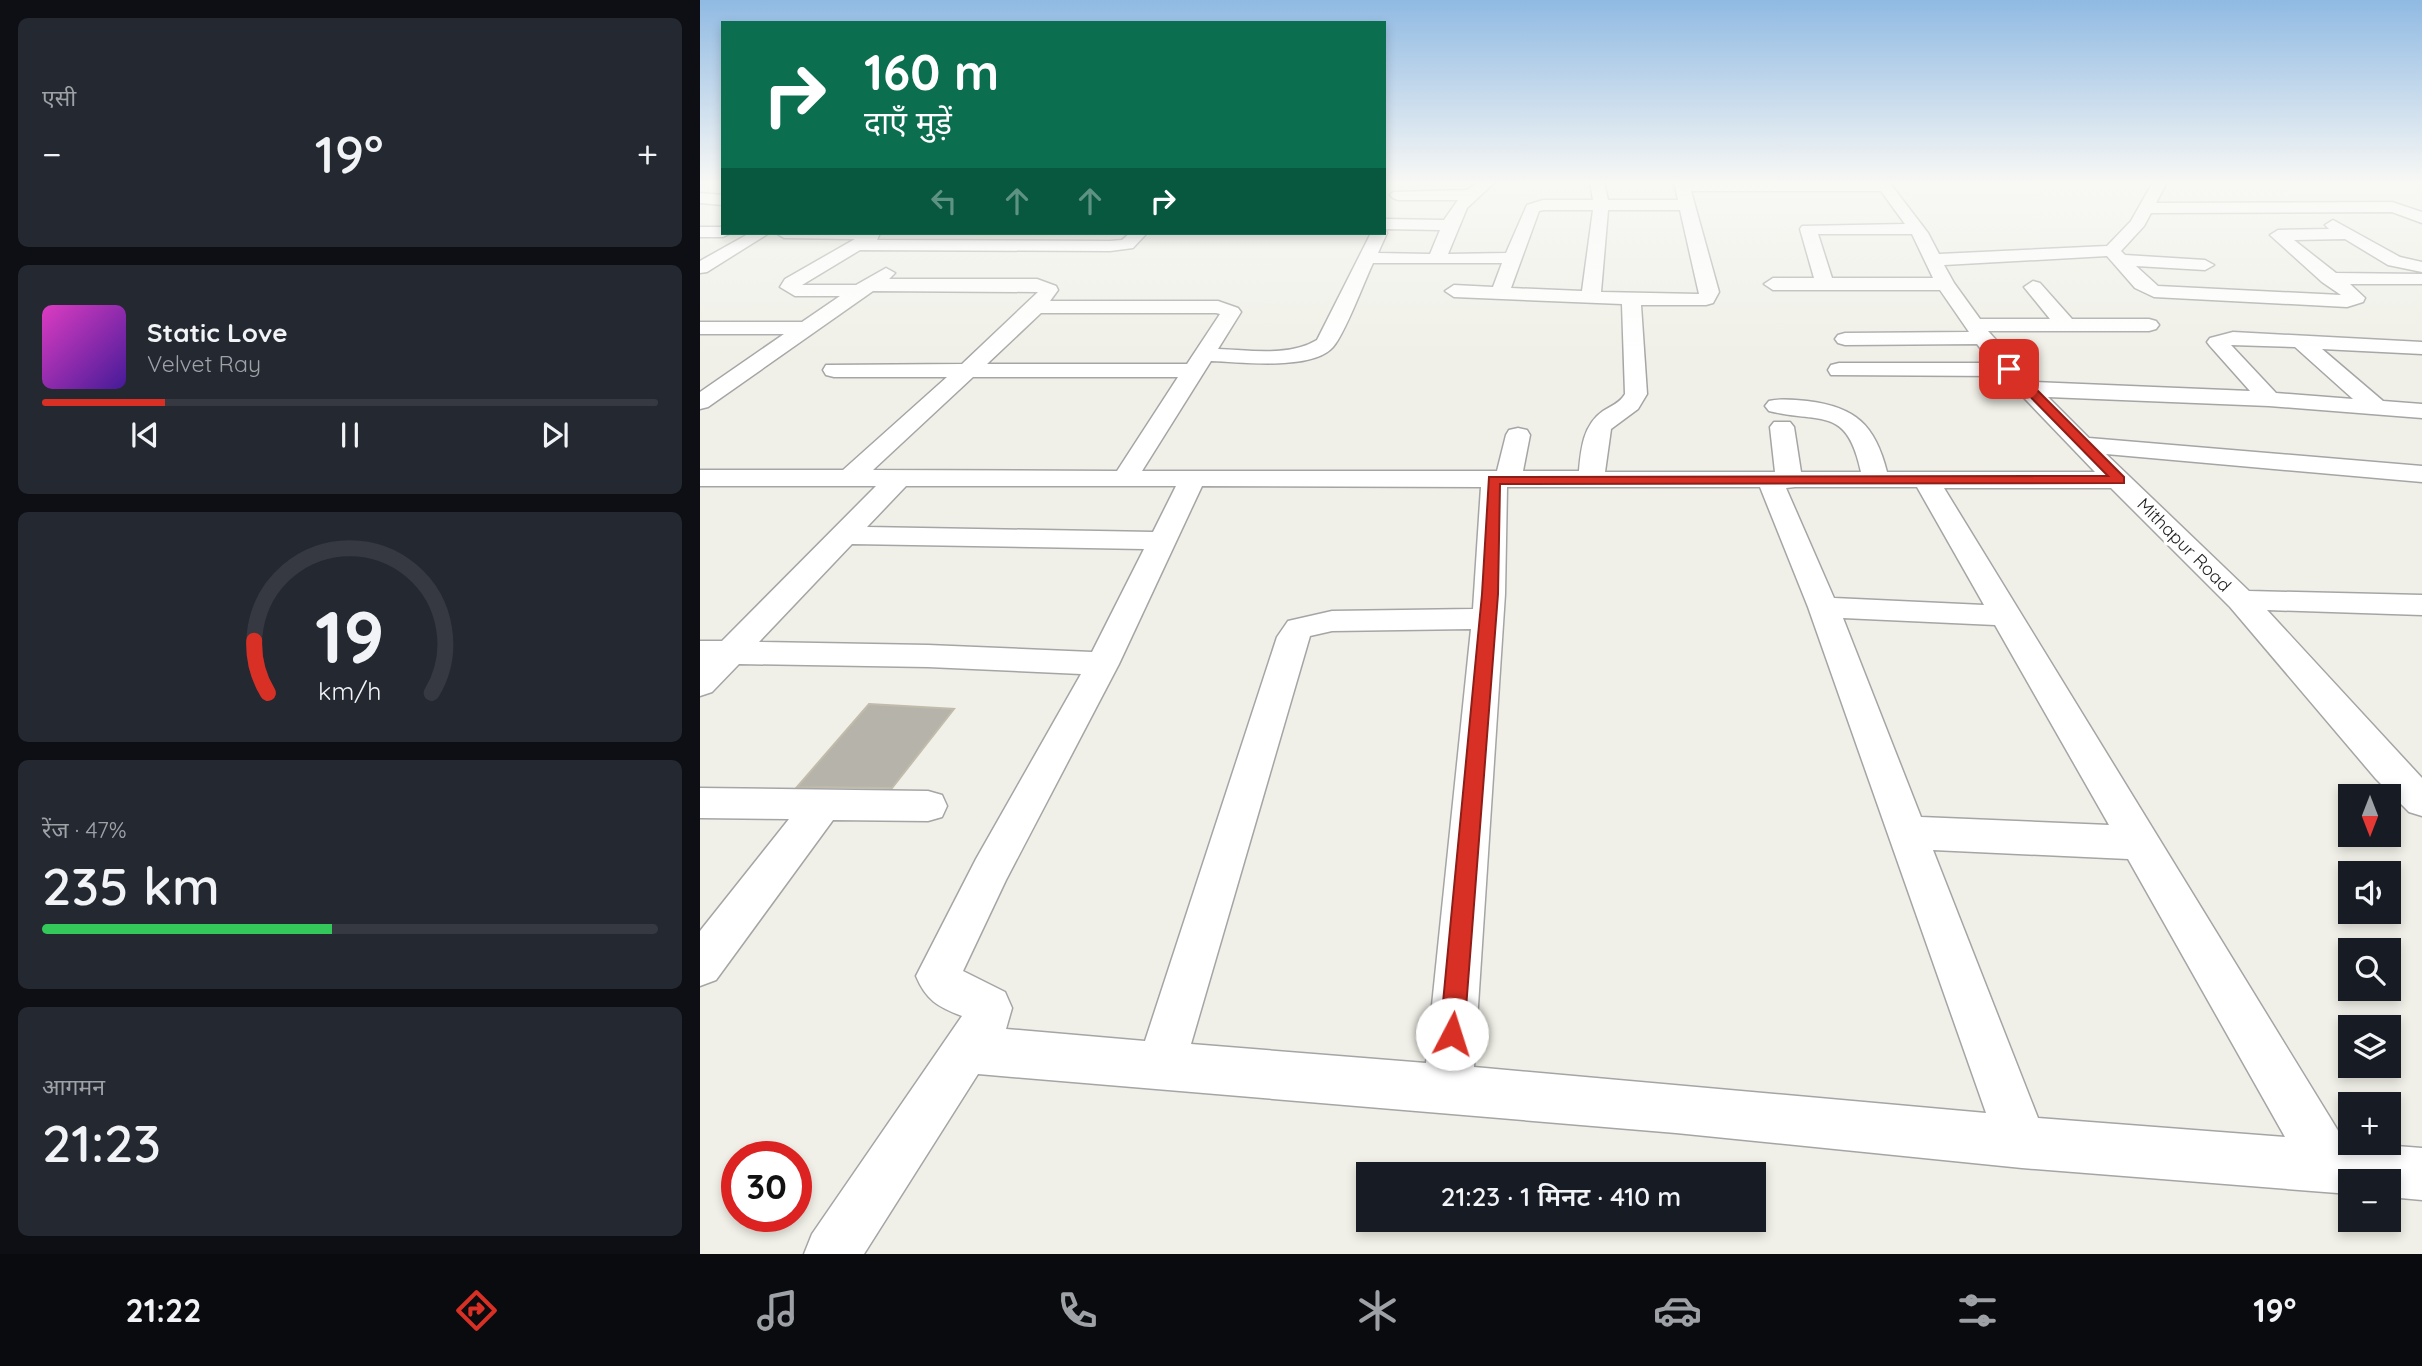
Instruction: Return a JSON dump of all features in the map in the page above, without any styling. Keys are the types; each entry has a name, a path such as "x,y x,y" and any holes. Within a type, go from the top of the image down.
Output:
{"street":[{"path":"700,268 748,241"},
{"path":"849,479 1036,307 1049,289 795,290 789,287 863,241"},
{"path":"700,402 710,388 939,241"},
{"path":"1017,246 1024,241"},
{"path":"855,245 1119,246 1132,241"},
{"path":"834,370 967,370 1197,363 1320,349 1325,344 1375,241"},
{"path":"1437,259 1444,241"},
{"path":"1500,292 1518,241"},
{"path":"1591,295 1597,241"},
{"path":"1454,291 1691,301 1706,299 1710,292 1696,241"},
{"path":"1810,241 1825,284"},
{"name":"Mithapur Road","path":"1923,241 1945,285 1978,332 2009,369 2082,445 2241,600 2389,769 2422,801"},
{"path":"2117,256 2127,241"},
{"path":"2149,290 2347,301 2356,298 2284,241"},
{"path":"2360,241 2394,261 2422,267"},
{"path":"1845,339 2066,325 2158,324 2149,290 2117,256"},
{"path":"1934,260 2117,256 2205,265"},
{"path":"1366,258 1510,258"},
{"path":"2328,278 2422,279"},
{"path":"1773,284 1945,285"},
{"path":"2033,287 2066,325"},
{"path":"1591,480 1598,430 1604,421 1633,404 1636,394 1631,298"},
{"path":"1036,307 1226,308 1231,312 1125,478"},
{"path":"700,328 807,328"},
{"path":"2269,400 2217,342 2233,338 2422,348"},
{"path":"2300,341 2378,408"},
{"path":"1839,370 2009,369"},
{"path":"2029,388 2422,411"},
{"path":"1876,480 1862,436 1841,417 1823,410 1779,416 1779,481 1823,607 2022,1142"},
{"path":"1448,1088 1501,480 1518,435"},
{"path":"2082,445 2422,474"},
{"path":"700,495 710,478 2119,480"},
{"path":"832,1254 987,1018 989,1008 980,999 954,993 945,988 938,976 990,871 1103,664 1193,478"},
{"path":"700,684 715,652 898,479"},
{"path":"1926,480 2330,1165"},
{"path":"841,535 1162,541"},
{"path":"2241,600 2422,605"},
{"path":"1823,607 2007,616"},
{"path":"1160,1067 1293,637 1299,628 1332,621 1488,619"},
{"path":"715,652 928,656 1103,664"},
{"path":"700,803 928,806"},
{"path":"700,965 715,925 823,805"},
{"path":"1908,833 2141,843"},
{"path":"968,1050 1448,1088 2022,1142 2422,1174"}],"building":[{"path":"869,704 954,709 892,788 797,787"}],"route":[{"path":"1452,1034 1490,594 1494,480 2119,480 2009,369"}]}
